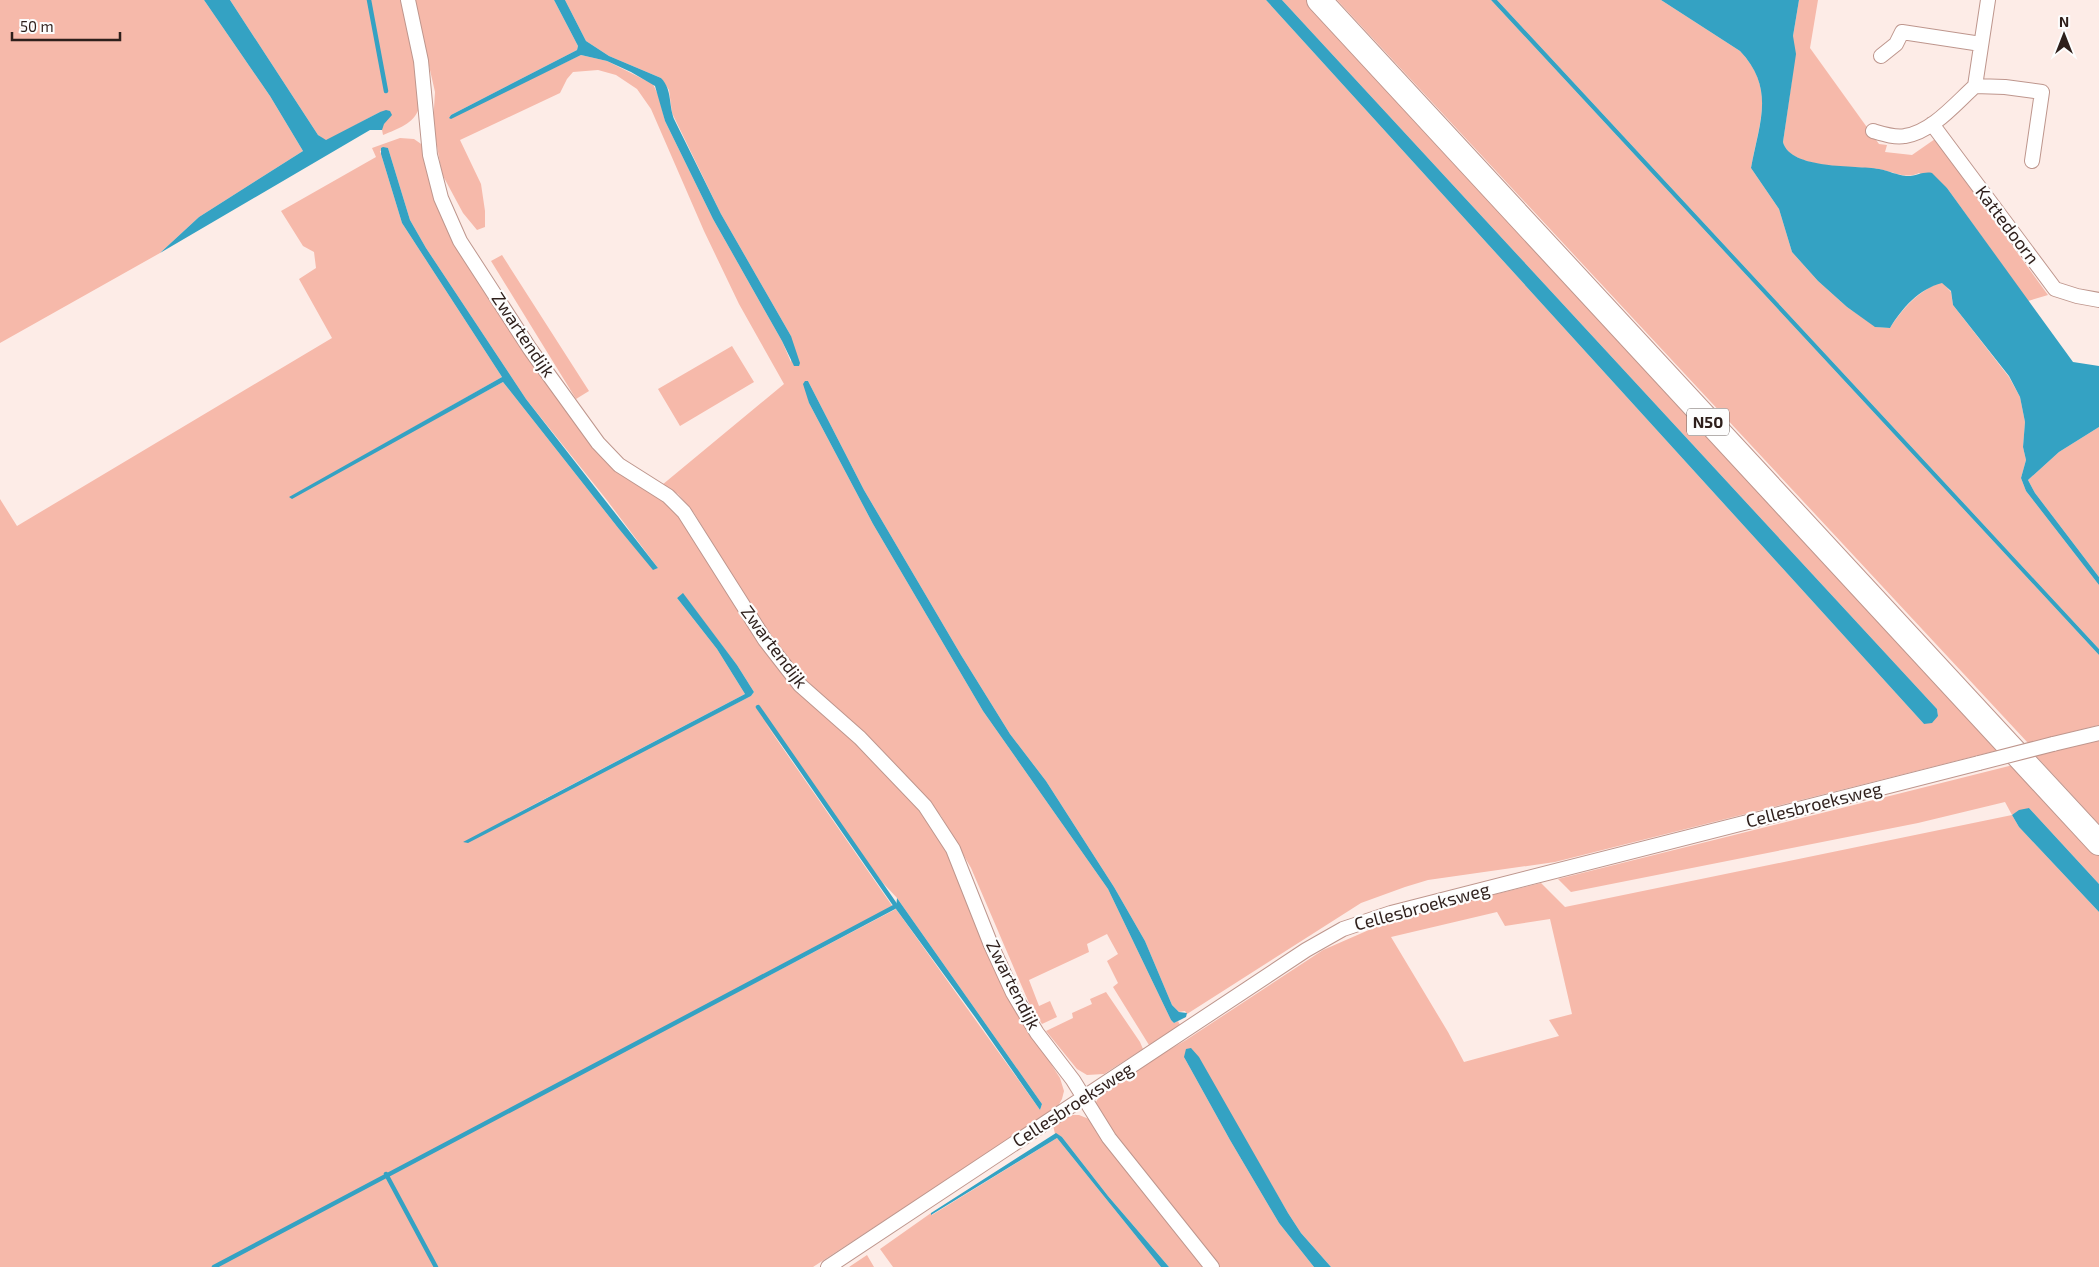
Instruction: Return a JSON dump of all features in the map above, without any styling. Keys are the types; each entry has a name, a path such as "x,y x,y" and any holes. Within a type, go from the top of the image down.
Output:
{"highway":[{"name":"N50","path":"1319,0 2099,843"},
{"name":"N50","path":"1330,0 2099,831"}],"street":[{"name":"Zwartendijk","path":"408,0 422,61 430,155 441,198 460,241 530,349 598,443 619,465 668,496 684,512 765,640 800,685 860,738 925,806 953,849 1013,993 1037,1033 1115,1146 1212,1267"},
{"path":"1873,131 1903,137 1917,133 1932,124 1975,86 1988,0"},
{"path":"1881,56 1896,44 1902,32 1981,44"},
{"path":"1975,86 2006,87 2042,92 2032,161"},
{"name":"Kattedoorn","path":"1932,124 2055,289 2099,300"},
{"name":"Cellesbroeksweg","path":"828,1267 1306,950 1343,929 1364,920 2099,733"}],"shaded area":[{"path":"0,0 204,0 270,96 303,151 199,217 160,253 0,343"},
{"path":"230,0 403,0 412,40 419,94 420,105 417,114 409,122 383,135 380,112 326,141 318,135"},
{"path":"414,0 554,0 578,46 577,50 451,115 449,118 581,55 607,61 653,84 659,97 665,121 713,219 782,341 791,362 791,336 721,214 672,113 669,90 661,78 609,56 586,41 565,0 1266,0 1924,724 1938,716 1937,709 1282,0 1306,0 2003,749 1555,862 1428,880 1405,887 1361,903 1187,1014 1185,1011 1179,1012 1172,1005 1145,941 1114,887 1046,781 1010,734 961,655 864,490 808,381 805,381 809,403 873,524 983,711 1108,889 1171,1020 1174,1023 1178,1021 1180,1025 1149,1045 1113,987 1118,983 1107,961 1118,954 1107,934 1087,944 1089,952 1029,980 1039,1006 1050,1001 1057,1017 1042,1024 1029,1003 971,868 941,816 882,750 806,681 770,638 694,513 678,494 662,485 784,384 739,304 704,231 651,109 637,89 616,75 598,70 573,72 560,93 460,140 481,184 485,227 477,230 463,213 442,174 433,124 435,92"},
{"path":"1337,0 1491,0 2099,655 2099,725 2028,743"},
{"path":"1497,0 1661,0 1740,51 1751,65 1758,79 1761,93 1761,121 1751,168 1779,209 1792,252 1818,281 1847,307 1876,327 1890,328 1912,300 1934,285 1942,282 1951,292 1953,305 2009,377 2020,397 2025,422 2023,447 2026,460 2021,478 2026,491 2099,585 2099,649"},
{"path":"1799,0 1818,0 1810,48 1879,144 1887,145 1885,152 1912,155 1935,139 2048,295 2028,301 1947,188 1919,173 1909,176 1878,169 1824,165 1798,158 1788,151 1783,142 1792,79 1793,36"},
{"path":"400,138 414,139 424,146 438,203 600,454 676,510 743,614 925,812 947,852 1010,999 1060,1078 1064,1091 1062,1099 1057,1108 1047,1116 813,1267 438,1267 388,1175 896,909 1040,1110 1042,1104 897,898 882,882 764,721 893,907 212,1267 0,1267 0,499 17,526 332,338 299,279 316,268 314,252 303,246 281,211 376,157 372,148","holes":["388,148 410,220 426,248 526,399 658,568 653,569 619,529 503,382 291,497 502,377 402,223 380,151","683,594 737,665 754,692 751,696 514,815 745,694 717,649 677,598"]},
{"path":"502,255 589,391 576,399 491,261"},
{"path":"732,346 754,382 680,426 658,389"},
{"path":"2099,427 2099,577 2035,493 2028,480 2059,452"},
{"path":"2099,738 2099,824 2036,756"},
{"path":"2017,764 2099,852 2099,884 2029,808 2012,815 2005,802 1918,823 1571,892 1558,879"},
{"path":"2012,815 2019,827 2099,912 2099,1267 1331,1267 1301,1233 1241,1133 1184,1057 1279,1223 1314,1267 1217,1267 1097,1113 1096,1102 1102,1092 1119,1079 1186,1040 1323,950 1394,919 1541,883 1565,907","holes":["1497,912 1505,926 1550,919 1572,1014 1549,1020 1559,1036 1464,1062 1391,937"]},
{"path":"1106,992 1143,1049 1104,1074 1087,1075 1077,1069 1046,1031 1073,1018 1072,1013 1092,1004 1090,999"},
{"path":"1070,1115 1079,1115 1089,1119 1208,1267 1169,1267 1108,1196 1062,1137 1055,1134 1053,1125"},
{"path":"1057,1138 1161,1267 893,1267 880,1249 931,1213 932,1215"},
{"path":"386,1176 435,1267 216,1267"},
{"path":"867,1255 874,1267 849,1267"}],"water":[{"path":"204,0 230,0 318,135 326,140 380,112 390,111 392,115 384,124 382,130 370,130 160,253 199,217 303,151 270,96"},
{"path":"554,0 565,0 586,41 609,56 661,78 665,83 675,121 721,214 791,336 800,363 799,366 794,366 782,341 713,219 665,121 655,86 607,61 581,55 451,119 449,118 451,115 577,50 578,46"},
{"path":"1266,0 1282,0 1937,709 1938,716 1932,723 1924,724"},
{"path":"1491,0 1497,0 2099,649 2099,655"},
{"path":"1661,0 1799,0 1793,36 1796,54 1783,142 1788,151 1810,162 1879,169 1906,176 1932,173 1947,188 2073,362 2099,366 2099,427 2059,452 2028,480 2035,493 2099,577 2099,585 2026,491 2021,478 2026,460 2023,447 2025,422 2020,397 2009,376 1953,305 1951,291 1942,283 1934,286 1912,300 1890,328 1875,327 1847,307 1818,281 1792,252 1779,209 1751,168 1761,121 1762,107 1758,79 1751,65 1740,51"},
{"path":"381,148 388,148 410,220 426,248 526,399 658,568 653,570 503,382 292,499 289,497 502,377 402,223 381,154"},
{"path":"805,381 808,381 864,490 961,655 1010,734 1046,781 1114,887 1145,941 1172,1005 1179,1012 1187,1013 1186,1017 1174,1023 1171,1020 1108,889 983,711 873,524 809,403 803,384"},
{"path":"683,593 737,665 754,692 751,696 468,843 463,842 745,694 717,649 677,598"},
{"path":"2029,808 2099,884 2099,912 2019,827 2012,815 2019,810"},
{"path":"897,898 1042,1104 1040,1110 896,909"},
{"path":"1191,1048 1199,1057 1288,1213 1301,1233 1331,1267 1314,1267 1279,1223 1184,1057 1186,1049"},
{"path":"1056,1133 1062,1137 1108,1196 1169,1267 1161,1267 1057,1138 931,1215 931,1213"}],"waterway":[{"path":"369,0 386,91"},
{"path":"214,1267 896,906 758,707"},
{"path":"386,1174 436,1267"}]}
